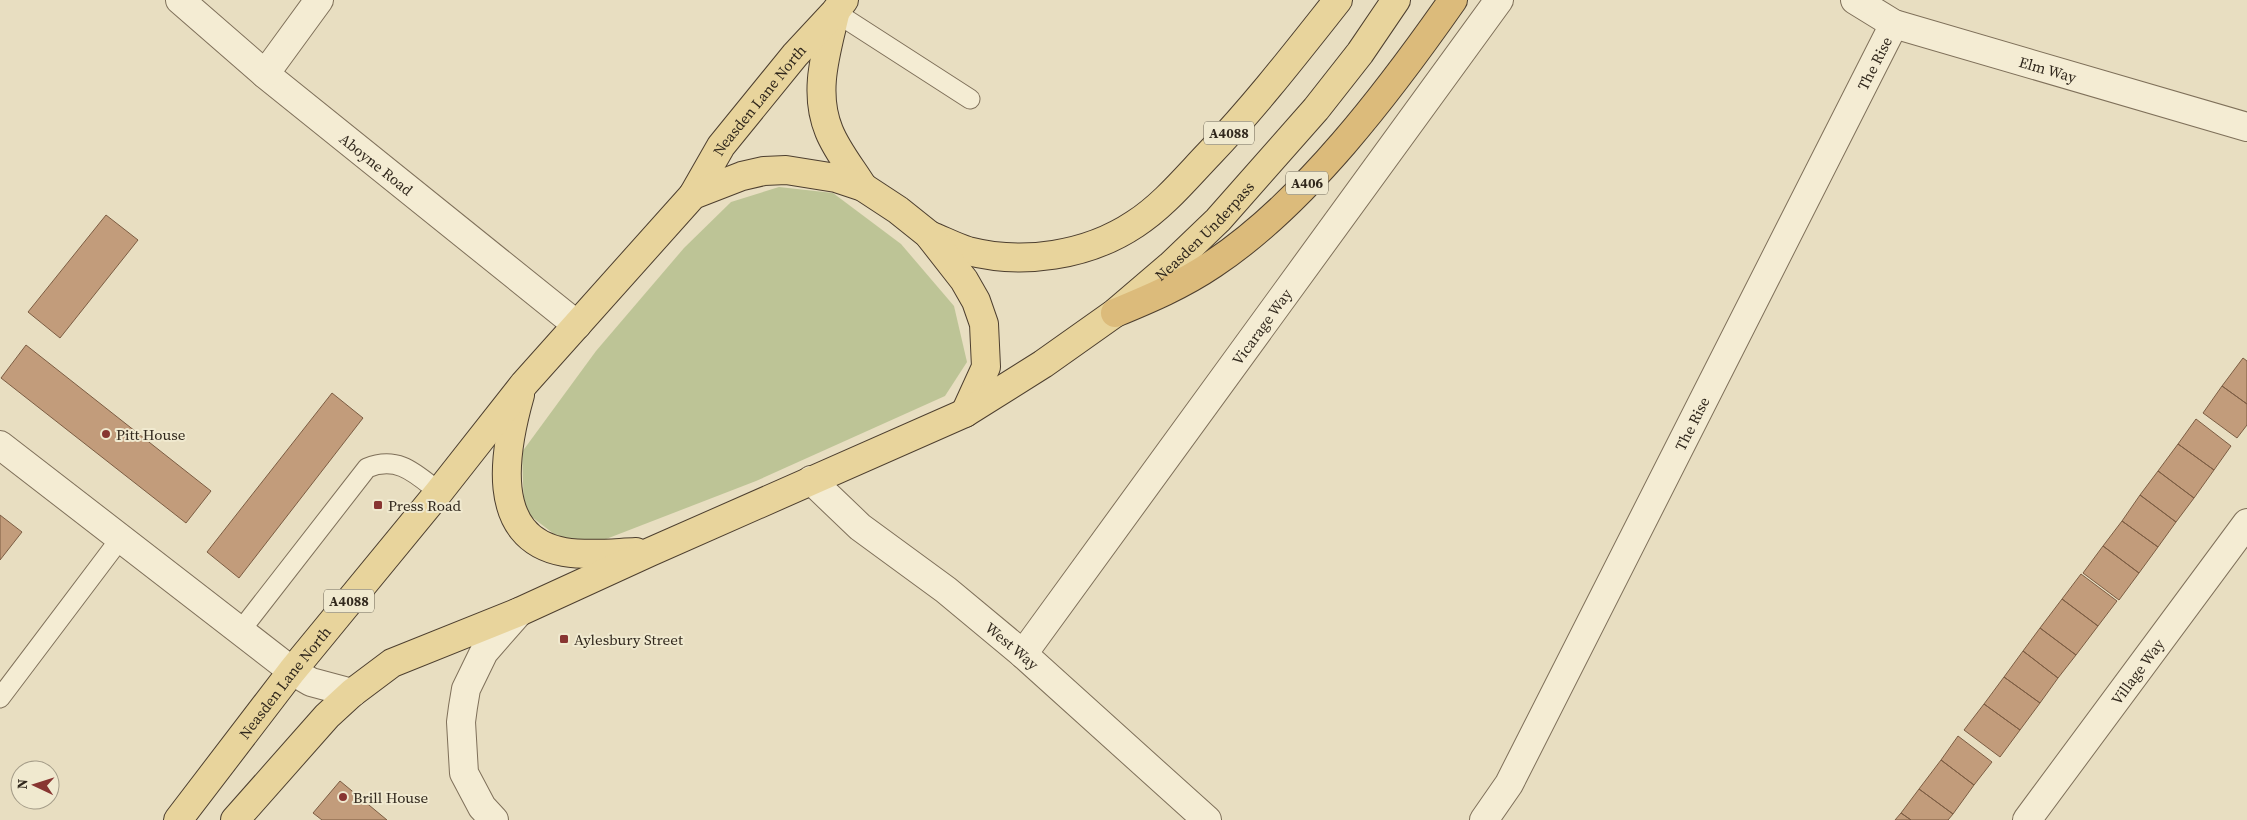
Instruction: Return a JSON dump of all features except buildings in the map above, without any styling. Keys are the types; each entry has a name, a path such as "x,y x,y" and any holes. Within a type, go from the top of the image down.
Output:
{"highway":[{"name":"A406","path":"1115,313 1166,292 1213,264 1258,229 1314,176 1377,102 1453,0"}],"main road":[{"name":"A4088","path":"928,234 967,250 995,256 1027,257 1057,255 1100,243 1135,224 1177,188 1225,138 1272,83 1338,0"},
{"name":"Neasden Underpass","path":"650,552 965,413 1043,364 1115,313 1170,266 1218,220 1267,167 1354,60 1396,0"},
{"name":"Neasden Lane North","path":"840,6 823,69 822,102 829,131 863,187"},
{"name":"Neasden Lane North","path":"178,820 292,670 439,492 524,384 693,195 722,146 795,56 840,6"},
{"path":"693,195 742,176 764,171 786,170 836,178 863,187 898,210 928,234 964,280 976,301 984,324 986,367 965,413"},
{"path":"524,384 513,420 507,452 506,478 508,499 516,520 528,534 544,545 562,552 590,554 650,552"},
{"path":"235,820 312,731 352,693 392,663 519,612 650,552"}],"street":[{"name":"Aboyne Road","path":"180,0 265,74 577,325"},
{"path":"265,74 319,0"},
{"name":"Vicarage Way","path":"1024,654 1499,0"},
{"name":"Elm Way","path":"1855,0 1894,24 2247,127"},
{"name":"The Rise","path":"1484,820 1509,784 1894,24"},
{"path":"0,445 292,670 310,682 352,693"},
{"name":"West Way","path":"811,480 860,527 946,590 1024,654 1207,820"},
{"name":"Village Way","path":"2027,820 2247,523"},
{"path":"494,820 482,807 464,773 461,722 468,683 484,652 519,612"}],"lane":[{"path":"840,6 970,99"},
{"path":"241,630 367,468 378,463 400,466 414,473 439,492"},
{"path":"0,698 120,539"}],"green space":[{"path":"779,187 833,193 901,244 954,306 967,362 945,396 756,481 588,546 554,534 524,511 522,452 596,351 684,248 731,202"}],"place":[{"name":"Pitt House","path":"106,434"},
{"name":"Press Road","path":"378,505"},
{"name":"Aylesbury Street","path":"564,639"},
{"name":"Brill House","path":"343,797"}]}
